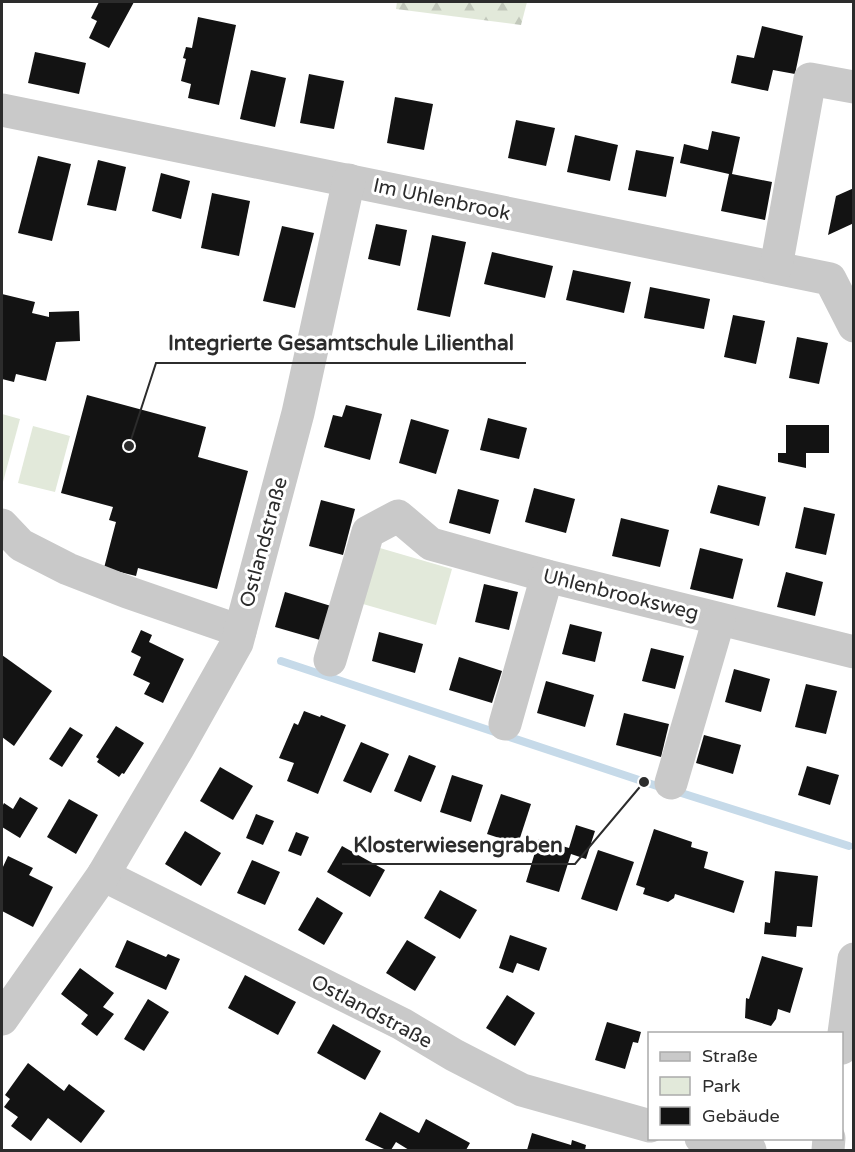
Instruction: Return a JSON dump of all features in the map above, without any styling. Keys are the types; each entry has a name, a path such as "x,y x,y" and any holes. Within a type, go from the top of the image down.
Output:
{"street":[{"path":"776,267 810,79 854,87"},
{"name":"Im Uhlenbrook","path":"2,110 830,279 854,327"},
{"name":"Ostlandstraße","path":"2,1019 103,875 237,643 298,413 349,180"},
{"name":"Uhlenbrooksweg","path":"330,660 368,532 398,516 431,544 547,576 854,652"},
{"path":"2,525 21,545 68,569 240,631"},
{"path":"505,724 547,576"},
{"path":"671,783 719,619"},
{"name":"Ostlandstraße","path":"103,875 402,1024 454,1055 522,1090 648,1125"},
{"path":"843,1041 854,959"},
{"path":"709,1140 750,1150"}],"green space":[{"path":"397,2 527,2 521,25 396,9"},
{"path":"2,414 20,419 3,482 2,482"},
{"path":"33,426 70,436 55,492 18,483"},
{"path":"373,546 452,569 436,625 356,602"}],"building":[{"path":"99,2 134,2 109,48 89,38 97,21 91,18"},
{"path":"198,17 236,25 219,105 188,98 191,84 181,81 186,59 183,58 186,47 192,48"},
{"path":"762,26 803,36 795,74 773,70 768,91 731,83 737,55 754,58"},
{"path":"35,52 86,63 79,94 28,83"},
{"path":"251,70 286,78 275,127 240,119"},
{"path":"309,74 344,81 334,129 300,123"},
{"path":"395,97 433,104 424,150 387,143"},
{"path":"516,120 555,128 546,166 508,158"},
{"path":"712,131 740,137 732,174 772,182 765,220 721,211 729,174 680,163 684,144 708,150"},
{"path":"575,135 618,145 610,181 567,172"},
{"path":"636,150 674,157 666,197 628,190"},
{"path":"38,156 71,164 52,241 18,233"},
{"path":"98,160 126,167 116,211 87,205"},
{"path":"161,173 190,181 181,219 152,211"},
{"path":"854,188 854,223 828,235 836,196"},
{"path":"212,193 250,201 239,256 201,248"},
{"path":"376,224 407,230 400,266 368,259"},
{"path":"282,226 314,233 295,308 263,301"},
{"path":"432,235 466,242 450,317 417,310"},
{"path":"492,252 553,266 545,298 484,284"},
{"path":"573,270 631,282 624,313 566,300"},
{"path":"650,287 710,299 704,329 644,318"},
{"path":"2,294 35,302 32,313 49,317 49,312 79,311 80,341 56,342 46,381 16,374 14,382 2,379"},
{"path":"733,315 765,321 756,364 724,357"},
{"path":"797,337 828,343 819,384 789,378"},
{"path":"87,395 206,427 198,457 248,471 217,589 138,568 136,576 104,568 116,522 109,520 113,507 61,493"},
{"path":"346,405 382,414 370,460 324,447 333,415 342,417"},
{"path":"488,418 527,428 519,459 480,450"},
{"path":"411,419 449,430 436,474 399,463"},
{"path":"786,425 829,425 829,453 806,453 806,468 778,462 778,453 786,453"},
{"path":"718,485 766,497 759,526 710,513"},
{"path":"534,488 575,499 566,533 525,522"},
{"path":"458,489 499,500 490,534 449,523"},
{"path":"321,500 355,509 343,555 309,546"},
{"path":"804,507 835,514 826,555 795,548"},
{"path":"621,518 669,530 660,567 612,556"},
{"path":"700,548 743,559 733,599 690,589"},
{"path":"786,572 823,582 815,616 777,607"},
{"path":"484,584 518,592 509,630 475,622"},
{"path":"285,592 331,606 320,640 275,627"},
{"path":"570,624 602,632 595,662 562,654"},
{"path":"141,630 152,635 149,642 184,659 163,703 144,694 150,683 133,675 141,657 131,652"},
{"path":"379,632 423,644 415,673 372,661"},
{"path":"651,648 684,656 675,689 642,681"},
{"path":"2,655 52,691 14,746 2,737"},
{"path":"459,657 502,671 492,703 449,690"},
{"path":"734,669 770,679 761,712 725,702"},
{"path":"546,681 594,695 585,727 537,713"},
{"path":"806,684 837,691 826,734 795,727"},
{"path":"304,711 346,725 318,794 287,781 294,763 279,758 294,723 298,725"},
{"path":"624,713 669,724 661,757 616,745"},
{"path":"116,726 144,743 124,774 122,773 119,777 97,762 99,759 96,757"},
{"path":"70,727 83,735 62,767 49,759"},
{"path":"704,735 741,745 733,774 696,763"},
{"path":"361,742 389,754 371,793 343,781"},
{"path":"409,755 436,766 421,802 394,791"},
{"path":"807,766 839,775 830,805 798,795"},
{"path":"220,767 253,786 233,820 200,801"},
{"path":"452,775 483,785 471,822 440,812"},
{"path":"501,794 531,804 518,844 487,834"},
{"path":"20,797 38,808 20,838 2,827 2,807 4,803 13,809"},
{"path":"69,799 98,815 76,854 47,837"},
{"path":"256,814 274,821 263,845 246,838"},
{"path":"576,825 595,831 586,859 571,854 559,892 526,882 539,839 569,848"},
{"path":"654,829 692,842 691,847 708,852 704,868 744,881 734,913 675,894 674,898 668,902 643,894 645,888 636,885"},
{"path":"185,831 221,853 201,886 165,864"},
{"path":"296,832 309,837 301,856 288,851"},
{"path":"342,846 385,870 370,897 327,872"},
{"path":"598,850 634,862 617,911 581,899"},
{"path":"8,856 33,868 29,875 53,887 33,927 2,911 2,869"},
{"path":"252,860 280,872 265,905 237,893"},
{"path":"775,871 818,876 812,927 797,926 796,937 764,934 765,922 770,923"},
{"path":"440,890 477,910 460,939 424,918"},
{"path":"317,897 343,913 324,945 298,930"},
{"path":"510,935 547,948 539,971 517,963 513,973 499,968"},
{"path":"127,940 166,957 168,954 180,959 166,990 115,967"},
{"path":"407,940 436,957 415,991 386,973"},
{"path":"762,956 803,968 790,1013 778,1009 776,1019 771,1026 745,1018 746,998 749,999"},
{"path":"80,968 114,993 103,1007 114,1014 97,1036 81,1024 88,1015 61,994"},
{"path":"245,975 296,1002 278,1035 228,1008"},
{"path":"507,995 535,1013 515,1046 486,1028"},
{"path":"148,999 169,1012 144,1051 124,1039"},
{"path":"607,1022 641,1032 638,1043 633,1042 625,1069 595,1060"},
{"path":"333,1024 381,1051 365,1080 317,1053"},
{"path":"28,1063 64,1091 69,1084 105,1111 81,1143 48,1118 31,1141 11,1126 18,1117 4,1107 10,1099 5,1095"},
{"path":"380,1112 419,1133 426,1119 470,1143 466,1150 409,1150 396,1142 391,1150 386,1150 365,1140"},
{"path":"532,1133 571,1145 572,1140 586,1145 585,1150 527,1150"}],"waterway":[{"path":"281,661 663,788"},
{"path":"675,791 849,846"}],"place":[{"name":"Integrierte Gesamtschule Lilienthal","path":"129,446"},
{"name":"Klosterwiesengraben","path":"644,782"}]}
